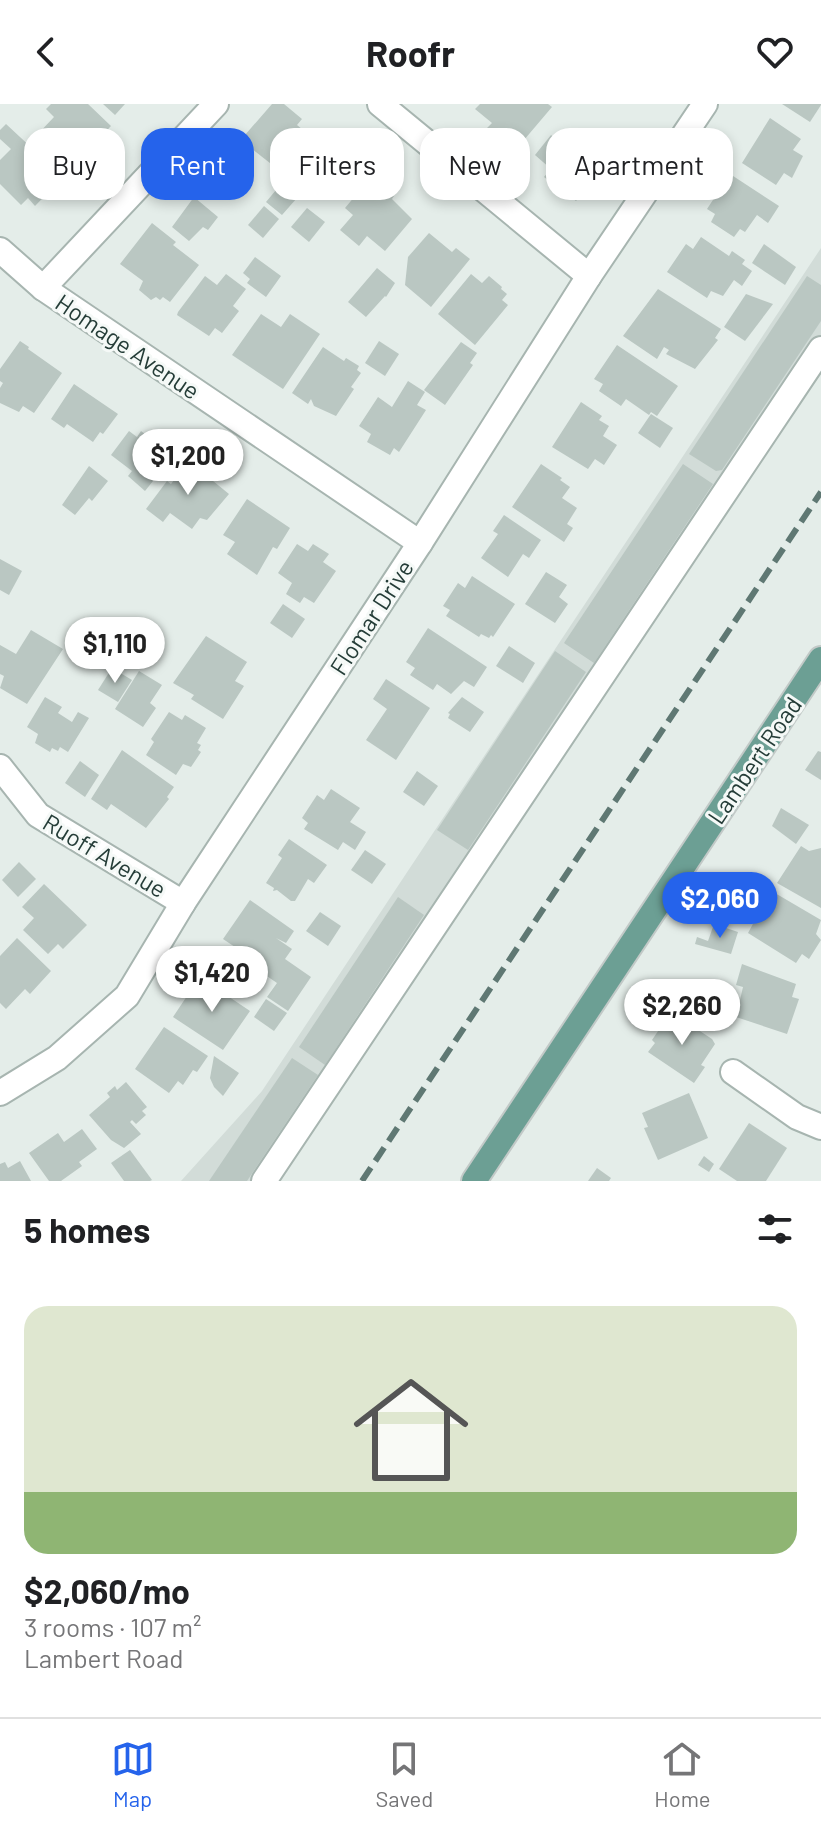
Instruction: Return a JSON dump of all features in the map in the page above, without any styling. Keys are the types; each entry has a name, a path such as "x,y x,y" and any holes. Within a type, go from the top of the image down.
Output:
{"main road":[{"name":"Lambert Road","path":"474,1181 821,659"}],"street":[{"path":"43,288 216,104"},
{"path":"380,104 589,276"},
{"name":"Flomar Drive","path":"0,1093 57,1058 127,996 183,903 420,543 589,276 705,104"},
{"name":"Homage Avenue","path":"0,250 43,288 420,543"},
{"path":"264,1181 821,349"},
{"name":"Ruoff Avenue","path":"0,767 38,815 183,903"},
{"path":"733,1072 797,1117 821,1127"}],"shaded area":[{"path":"821,248 821,365 279,1181 181,1181 262,1091"}],"building":[{"path":"51,104 88,104 111,126 44,128 54,117 46,109"},
{"path":"103,104 125,104 115,115"},
{"path":"272,104 284,104 302,119 297,125 301,128 270,128 270,163 254,150 254,128 251,128"},
{"path":"480,104 548,104 552,107 530,133 530,128 487,128 492,123 475,109"},
{"path":"782,104 821,104 821,105 810,122"},
{"path":"770,118 801,139 793,150 803,156 792,178 784,173 776,185 742,163"},
{"path":"6,124 24,141 26,200 21,205 0,184 0,160 11,149 0,139 0,130"},
{"path":"546,141 546,165 535,155"},
{"path":"733,176 779,206 768,223 757,215 745,232 740,229 734,237 711,222 715,214 707,209 713,200 733,200"},
{"path":"270,197 270,200 295,200 282,215 266,202"},
{"path":"192,200 198,200 218,217 208,230 203,227 189,241 172,227"},
{"path":"352,200 393,200 412,219 385,251 367,236 359,246 340,230 353,215 345,208"},
{"path":"264,206 279,219 263,238 248,225"},
{"path":"307,208 325,222 309,242 291,227"},
{"path":"152,223 176,242 173,245 199,265 170,302 163,297 151,300 139,290 143,281 120,264"},
{"path":"429,233 452,252 456,248 470,259 431,307 405,285 408,257"},
{"path":"701,237 729,256 732,251 745,260 742,264 752,271 742,286 734,280 723,296 711,291 707,298 667,272 686,244 693,249"},
{"path":"764,244 796,267 785,285 752,263"},
{"path":"255,257 281,276 266,297 247,283 250,279 243,273"},
{"path":"377,268 395,283 366,317 348,302"},
{"path":"226,274 246,289 233,306 239,311 222,333 215,328 209,336 177,315 205,276 217,285"},
{"path":"471,274 482,283 489,276 507,294 502,300 508,305 475,345 438,314"},
{"path":"807,276 821,285 821,321 722,470 716,471 689,454"},
{"path":"658,289 721,329 715,338 718,340 695,369 666,354 669,350 664,347 657,359 623,336"},
{"path":"746,294 773,304 745,341 724,327"},
{"path":"261,314 281,327 290,314 320,334 283,389 232,355"},
{"path":"20,341 62,373 34,413 23,406 19,412 0,403 3,383 0,381 0,369"},
{"path":"379,341 399,354 385,376 365,363"},
{"path":"461,342 477,353 470,363 473,365 445,405 424,390"},
{"path":"617,345 678,386 657,416 651,412 649,415 626,399 621,406 599,391 603,384 594,379"},
{"path":"323,347 344,361 346,358 359,366 357,370 361,373 336,416 314,406 311,399 308,404 292,393"},
{"path":"408,381 425,392 417,405 426,410 399,452 394,448 390,455 367,442 371,434 359,426 378,397 392,407"},
{"path":"74,384 118,414 93,442 67,424 64,428 51,419"},
{"path":"581,402 602,416 599,420 609,426 603,436 617,445 604,465 595,459 588,469 552,447"},
{"path":"651,414 673,428 660,448 638,433"},
{"path":"129,431 137,437 141,431 173,456 145,491 128,476 132,471 111,455"},
{"path":"188,462 207,477 209,474 229,494 207,520 200,518 192,529 170,513 163,522 146,509 167,481 171,484"},
{"path":"541,464 570,487 562,498 577,508 567,524 573,528 564,542 512,507"},
{"path":"683,464 713,484 594,663 564,643"},
{"path":"89,466 108,481 92,501 89,498 75,515 62,505"},
{"path":"247,499 290,528 277,549 273,547 257,575 227,554 235,542 223,535"},
{"path":"504,515 541,540 529,558 523,554 508,577 481,558 498,534 493,531"},
{"path":"297,544 308,551 313,544 329,554 323,562 336,571 314,603 304,597 300,603 286,594 292,583 278,573"},
{"path":"0,559 22,571 9,595 0,590"},
{"path":"546,572 567,585 559,597 568,604 555,623 525,604"},
{"path":"472,576 515,604 493,637 481,634 479,637 446,616 450,610 443,606 458,583 465,588"},
{"path":"283,604 305,619 292,638 270,623"},
{"path":"428,628 487,667 474,687 464,681 451,694 437,684 433,690 410,675 415,668 406,662"},
{"path":"31,630 63,649 27,704 0,688 4,676 0,674 0,645 16,654"},
{"path":"206,636 247,662 235,681 244,686 223,719 191,699 194,695 173,683"},
{"path":"509,646 535,663 523,683 496,666"},
{"path":"555,651 586,672 468,850 437,830"},
{"path":"112,668 132,680 118,702 98,690"},
{"path":"139,671 162,685 150,703 156,708 143,727 115,709"},
{"path":"386,679 430,708 396,760 366,740 387,709 373,699"},
{"path":"45,697 62,707 58,713 72,722 78,712 89,718 68,752 60,747 58,751 52,748 50,752 35,743 38,734 27,727"},
{"path":"462,697 484,712 470,732 448,718 448,713"},
{"path":"169,712 182,720 185,715 206,728 197,743 201,745 198,750 201,752 191,767 183,764 176,775 146,755 154,742 151,739"},
{"path":"122,750 174,787 167,797 169,799 146,828 111,804 107,810 91,799"},
{"path":"818,751 821,752 821,780 805,770"},
{"path":"80,761 99,775 85,797 65,783"},
{"path":"417,771 438,786 424,806 403,792"},
{"path":"331,789 360,808 350,822 366,832 355,850 343,842 338,850 304,829 308,823 302,818 317,795 324,800"},
{"path":"781,808 809,825 796,844 772,826"},
{"path":"289,839 327,865 314,883 308,879 295,901 277,890 273,891 274,888 266,883 282,858 278,855"},
{"path":"801,846 809,851 821,848 821,908 777,883"},
{"path":"365,850 386,864 372,884 351,870"},
{"path":"19,862 36,879 18,897 2,880"},
{"path":"44,884 87,925 63,949 58,944 48,954 23,930 34,918 22,907"},
{"path":"763,886 821,920 816,934 821,940 809,959 802,954 796,963 748,933 754,922 745,916"},
{"path":"398,897 424,915 325,1065 299,1047"},
{"path":"250,900 294,931 286,943 276,938 292,949 285,959 311,977 288,1011 267,997 277,983 252,966 256,961 223,939"},
{"path":"320,912 341,926 328,946 306,931"},
{"path":"714,924 738,932 731,954 695,944 697,937 708,941"},
{"path":"17,938 51,971 30,994 25,989 6,1009 0,1003 0,956"},
{"path":"742,964 796,984 792,997 799,999 787,1034 736,1017 743,987 736,985"},
{"path":"686,979 722,1004 709,1024 672,1002"},
{"path":"204,980 250,1011 223,1050 173,1017 195,984 199,987"},
{"path":"266,999 287,1013 274,1031 254,1017"},
{"path":"671,1012 715,1044 694,1083 648,1052 655,1043 652,1040"},
{"path":"164,1027 208,1056 197,1072 193,1070 183,1085 178,1081 169,1093 135,1069"},
{"path":"214,1056 239,1073 223,1096 210,1078"},
{"path":"292,1058 318,1075 247,1181 209,1181"},
{"path":"126,1082 147,1107 142,1111 146,1115 136,1124 132,1120 130,1122 141,1134 124,1148 111,1140 89,1115 110,1097 107,1093 115,1086 117,1090"},
{"path":"689,1093 708,1138 658,1160 644,1128 648,1127 642,1113"},
{"path":"749,1123 787,1148 766,1181 737,1181 719,1169"},
{"path":"82,1129 97,1149 79,1162 82,1166 61,1181 49,1181 29,1153 58,1133 64,1142"},
{"path":"130,1150 152,1180 124,1181 111,1163"},
{"path":"704,1156 714,1164 709,1172 698,1165"},
{"path":"20,1161 31,1181 0,1181 0,1164 5,1162 8,1168"},
{"path":"597,1168 611,1178 609,1181 588,1181"}],"railway":[{"path":"362,1181 821,492"}]}
